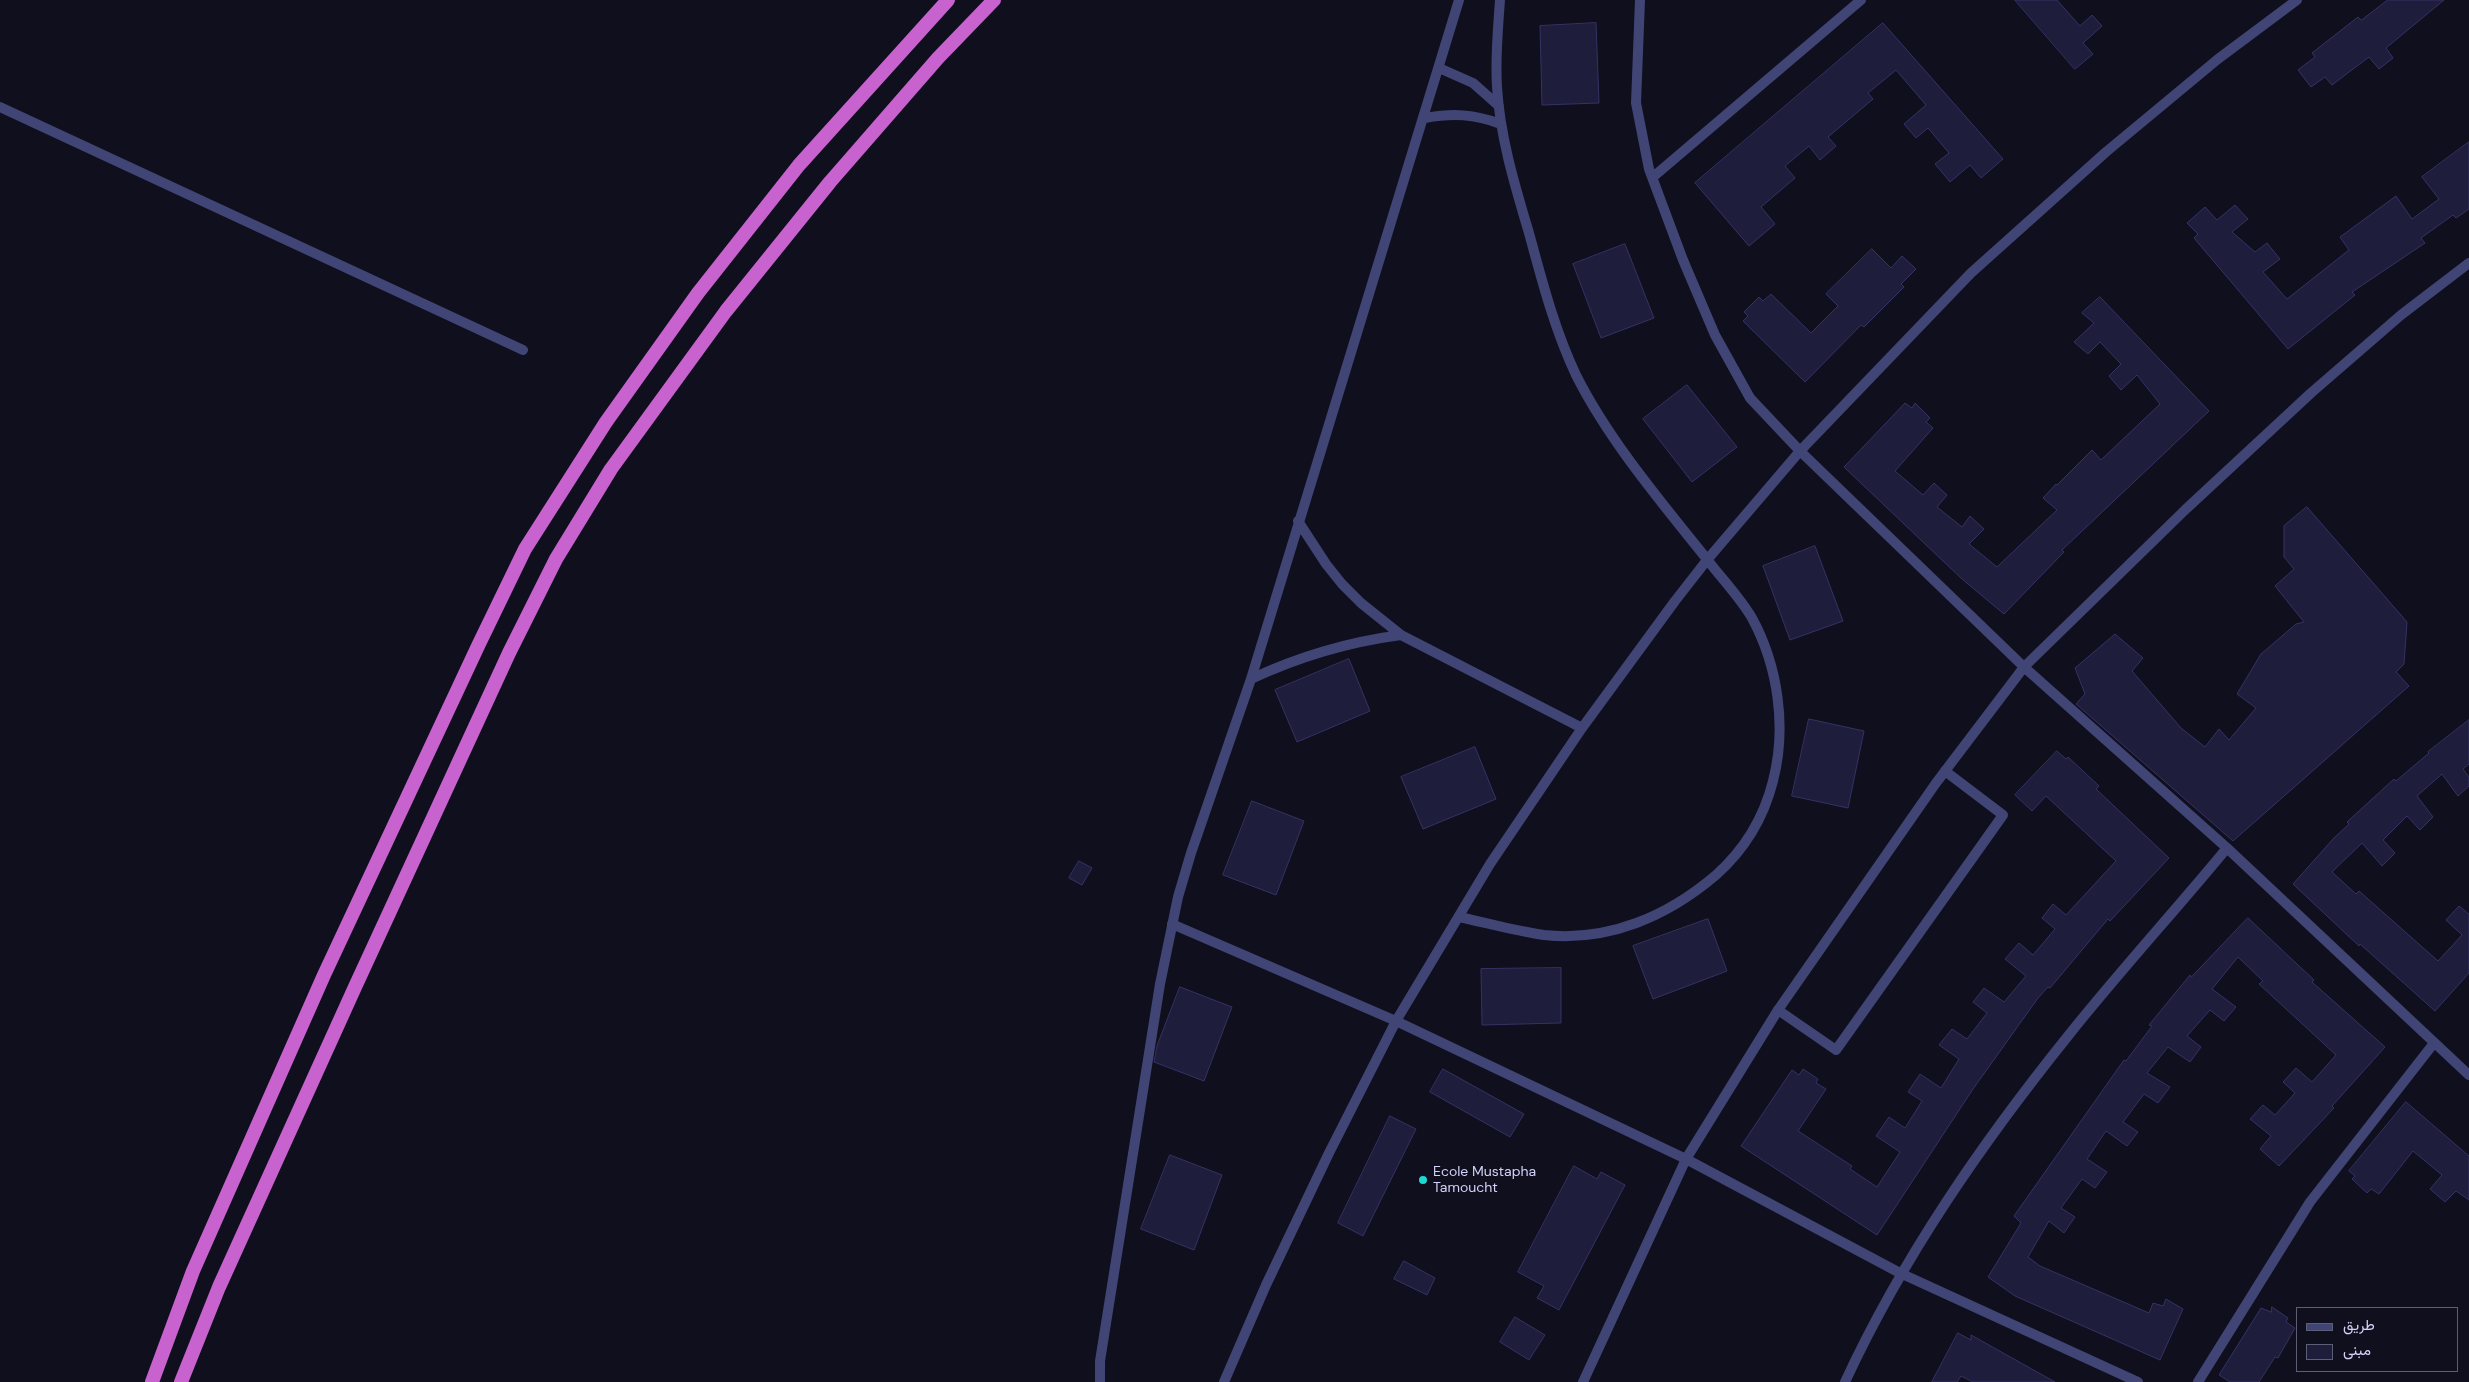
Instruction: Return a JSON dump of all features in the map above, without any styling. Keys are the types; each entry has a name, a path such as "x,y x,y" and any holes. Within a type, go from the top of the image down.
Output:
{"highway":[{"path":"152,1382 193,1271 324,975 525,549 606,422 698,292 799,165 948,0"},
{"path":"182,1382 219,1286 350,996 505,662 556,558 611,468 726,311 830,182 938,58 994,0"}],"street":[{"path":"1100,1382 1101,1352 1160,984 1172,924 1191,853 1251,679 1298,520 1459,0"},
{"path":"1459,917 1545,935 1586,935 1627,927 1665,912 1700,889 1726,866 1753,832 1769,795 1780,755 1779,712 1772,666 1752,619 1738,597 1707,560 1605,426 1576,374 1555,320 1513,177 1501,124 1497,64 1500,0"},
{"path":"1640,0 1636,103 1652,177 1683,260 1724,351 1750,398 1800,451 2024,667 2228,848 2469,1075"},
{"path":"1652,177 1861,0"},
{"path":"1224,1382 1279,1259 1396,1021 1490,864 1582,728 1707,560 1800,451 1971,273 2106,152 2218,59 2297,0"},
{"path":"1439,68 1473,83 1499,106"},
{"path":"0,107 524,350"},
{"path":"1424,118 1461,114 1480,116 1501,124"},
{"path":"1583,1382 1686,1159 1778,1010 1945,771 2024,667 2186,509 2311,393 2401,315 2469,263"},
{"path":"1298,520 1321,557 1342,584 1360,602 1401,635 1582,728"},
{"path":"1251,679 1299,658 1324,650 1401,635"},
{"path":"1778,1010 1836,1050 2003,815 1945,771"},
{"path":"1846,1382 1900,1274 1978,1154 2068,1036 2228,848"},
{"path":"1172,924 1396,1021 1686,1159 1900,1274 2138,1382"},
{"path":"2198,1382 2310,1202 2434,1043"}],"building":[{"path":"2015,0 2057,0 2080,26 2092,15 2102,26 2083,43 2093,54 2075,69"},
{"path":"2388,0 2444,0 2386,48 2393,58 2379,69 2369,57 2332,85 2325,77 2311,87 2298,70 2315,57 2312,53 2358,17 2361,20"},
{"path":"1596,23 1599,103 1542,105 1540,26"},
{"path":"1883,23 2003,159 1981,178 1970,165 1950,182 1935,164 1949,153 1928,128 1916,138 1904,124 1926,105 1896,70 1868,93 1873,99 1828,137 1836,146 1820,160 1809,146 1785,166 1795,178 1761,207 1775,224 1749,246 1695,183"},
{"path":"2469,142 2469,209 2456,218 2453,215 2421,238 2425,243 2352,292 2355,295 2288,349 2194,238 2198,234 2187,223 2205,207 2217,220 2235,205 2248,219 2232,232 2255,252 2267,243 2280,259 2263,272 2287,299 2349,250 2340,237 2396,196 2412,219 2439,199 2422,177"},
{"path":"1625,244 1654,318 1601,338 1573,264"},
{"path":"1872,249 1891,268 1902,256 1916,269 1901,284 1904,287 1864,327 1861,325 1805,382 1743,321 1748,316 1744,312 1759,297 1763,301 1771,294 1811,333 1838,306 1826,294"},
{"path":"2100,297 2209,411 2062,550 2064,552 2004,614 1962,579 1844,467 1905,403 1912,408 1915,403 1930,418 1926,422 1933,428 1895,471 1923,495 1934,483 1947,495 1937,507 1962,527 1970,516 1984,529 1969,544 1997,567 2057,510 2043,498 2056,484 2092,450 2101,460 2160,404 2137,375 2121,390 2109,376 2121,364 2100,342 2088,354 2074,342 2094,323 2082,313"},
{"path":"1687,385 1737,447 1692,482 1643,419"},
{"path":"2307,507 2407,622 2404,664 2396,672 2409,686 2233,841 2076,704 2085,694 2075,668 2115,634 2143,658 2132,671 2181,728 2205,747 2219,729 2229,740 2256,708 2237,694 2261,654 2296,624 2304,622 2275,586 2294,569 2284,557 2284,526"},
{"path":"1815,546 1843,621 1790,640 1763,566"},
{"path":"1349,659 1370,711 1297,742 1275,690"},
{"path":"1809,719 1864,731 1848,808 1792,796"},
{"path":"2469,720 2469,764 2463,769 2469,777 2469,786 2458,796 2442,774 2417,796 2433,817 2420,830 2407,816 2383,840 2395,853 2382,866 2362,843 2332,872 2356,894 2359,891 2438,961 2462,935 2446,920 2459,906 2469,914 2469,973 2435,1011 2360,944 2359,946 2293,884 2349,824 2347,822 2394,779 2396,781 2428,752"},
{"path":"1475,747 1496,799 1423,829 1401,777"},
{"path":"2057,751 2066,759 2068,757 2099,786 2096,789 2169,858 2110,921 2108,919 2050,988 2048,987 2038,998 1973,1089 1877,1235 1741,1146 1792,1070 1799,1075 1803,1069 1818,1079 1816,1083 1826,1089 1798,1131 1852,1166 1850,1169 1877,1187 1900,1152 1876,1136 1889,1117 1905,1128 1922,1101 1908,1092 1920,1074 1941,1088 1959,1059 1939,1045 1952,1029 1967,1039 1987,1013 1973,1002 1984,988 2004,1002 2026,976 2005,959 2019,943 2033,955 2055,929 2042,918 2053,904 2066,915 2116,861 2046,796 2032,811 2015,795"},
{"path":"1252,801 1304,821 1276,895 1223,875"},
{"path":"1079,861 1092,868 1082,885 1069,878"},
{"path":"2248,918 2314,980 2312,982 2385,1047 2332,1106 2334,1108 2279,1166 2260,1149 2271,1136 2250,1119 2263,1105 2275,1115 2295,1093 2283,1082 2296,1068 2312,1082 2336,1055 2259,984 2263,981 2238,957 2212,989 2236,1007 2224,1021 2210,1010 2187,1036 2201,1047 2190,1062 2168,1047 2147,1073 2170,1087 2158,1103 2144,1094 2123,1122 2138,1132 2127,1146 2106,1131 2087,1159 2107,1172 2095,1188 2082,1179 2061,1208 2075,1217 2064,1233 2049,1221 2028,1257 2040,1266 2149,1313 2153,1303 2163,1306 2166,1299 2183,1309 2160,1360 2015,1296 1988,1277 2021,1223 2014,1216 2124,1060 2126,1061 2152,1026 2149,1025 2190,975 2191,977"},
{"path":"1708,919 1727,971 1653,999 1633,946"},
{"path":"1561,968 1561,1023 1482,1025 1481,969"},
{"path":"1180,987 1232,1007 1204,1081 1154,1062 1157,1046"},
{"path":"1443,1069 1524,1114 1510,1137 1430,1092"},
{"path":"2406,1102 2469,1156 2469,1200 2456,1191 2445,1202 2430,1189 2442,1175 2413,1151 2379,1194 2371,1189 2367,1193 2352,1179 2355,1176 2349,1171"},
{"path":"1390,1116 1416,1129 1363,1236 1338,1223"},
{"path":"1170,1155 1222,1175 1194,1250 1141,1229"},
{"path":"1574,1166 1597,1179 1601,1172 1625,1185 1559,1310 1537,1298 1544,1286 1518,1272"},
{"path":"1404,1261 1435,1278 1427,1295 1394,1279"},
{"path":"2272,1307 2288,1318 2286,1322 2295,1328 2278,1358 2275,1357 2259,1382 2230,1382 2219,1375 2261,1308 2271,1312"},
{"path":"1515,1317 1545,1335 1529,1360 1500,1342"},
{"path":"1958,1333 1971,1340 1971,1335 2055,1382 1973,1382 1961,1376 1957,1382 1932,1382"}],"place":[{"name":"Ecole Mustapha Tamoucht","path":"1423,1180"}]}
